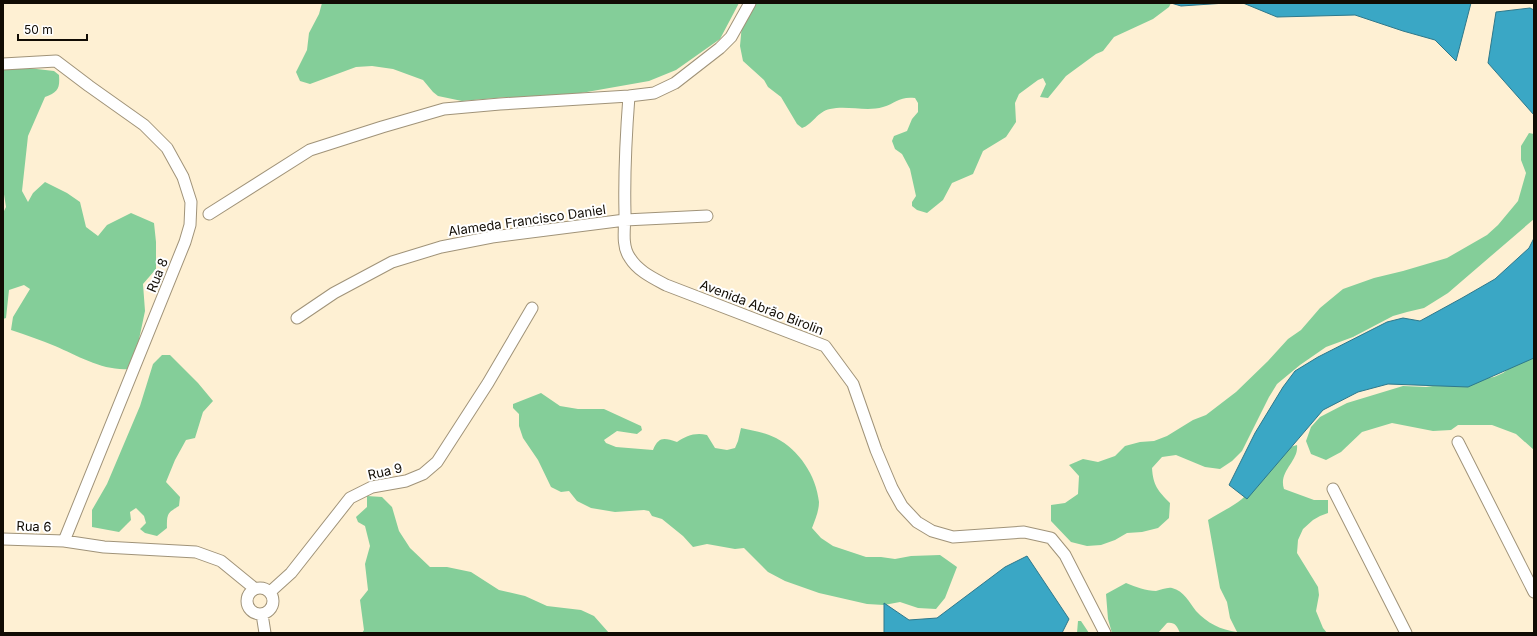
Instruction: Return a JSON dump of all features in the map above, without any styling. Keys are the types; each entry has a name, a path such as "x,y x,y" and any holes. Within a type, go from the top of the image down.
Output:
{"street":[{"path":"210,214 310,150 444,109 654,93 676,83 715,53 731,37 750,3"},
{"name":"Rua 8","path":"3,64 56,61 144,125 167,148 183,177 191,202 190,225 185,242 64,541"},
{"name":"Avenida Abrão Birolin","path":"628,96 624,163 624,243 629,258 638,268 650,277 666,285 825,346 853,384 876,450 892,488 902,506 917,522 932,531 953,537 1024,532 1051,538 1065,555 1105,633"},
{"name":"Alameda Francisco Daniel","path":"297,318 334,293 392,262 442,247 492,237 625,220 707,216"},
{"name":"Rua 9","path":"270,592 291,573 350,498 372,487 406,481 423,474 437,462 488,383 532,308"},
{"path":"1458,442 1534,592"},
{"path":"1333,490 1406,633"},
{"name":"Rua 6","path":"3,540 64,541 104,547 196,552 221,561 254,588"},
{"path":"263,587 270,592 273,596 272,605 267,612 262,614 250,611 246,603 247,595 254,588 263,587"},
{"path":"262,614 265,633"}],"green space":[{"path":"322,3 739,3 720,39 676,70 649,81 547,99 508,97 462,101 438,96 423,80 393,69 372,66 356,67 310,84 300,81 296,72 307,50 309,33 319,14"},
{"path":"749,3 1171,3 1169,7 1153,19 1114,37 1103,51 1096,54 1066,76 1048,98 1040,97 1046,84 1043,78 1019,94 1015,103 1016,122 1006,137 983,151 973,174 952,183 943,200 927,213 917,210 912,206 912,202 916,196 910,169 902,154 895,149 892,141 894,136 907,131 912,119 918,112 918,103 915,98 902,99 877,108 836,108 826,110 802,128 797,124 781,97 768,87 764,80 743,61 740,46 742,24"},
{"path":"28,68 54,71 59,75 59,80 58,87 55,92 45,97 28,136 22,191 28,202 33,193 45,182 67,193 80,202 86,227 98,236 107,225 131,213 154,223 156,269 143,284 145,311 137,349 129,369 110,368 100,365 50,344 11,330 13,317 30,289 24,285 9,290 6,318 3,319 3,213 6,207 3,188 3,70"},
{"path":"1529,133 1534,134 1534,219 1448,293 1424,308 1393,316 1353,337 1326,347 1300,365 1277,384 1242,451 1232,461 1220,469 1205,467 1176,455 1162,457 1152,468 1153,474 1157,487 1170,503 1169,518 1158,528 1142,532 1127,533 1115,540 1101,545 1087,546 1071,542 1051,521 1051,505 1065,503 1078,494 1079,476 1069,465 1083,459 1098,462 1115,456 1125,446 1140,442 1154,441 1167,436 1193,420 1206,415 1236,392 1288,339 1301,330 1320,308 1343,289 1374,278 1447,258 1487,235 1498,225 1518,201 1526,173 1521,160 1521,146"},
{"path":"162,355 170,355 198,383 213,401 203,412 195,438 186,440 175,460 166,482 180,497 179,506 168,514 167,528 157,536 145,533 140,529 146,523 144,516 136,508 130,512 131,520 119,532 92,527 92,510 107,484 140,406 153,364"},
{"path":"1531,357 1534,358 1534,450 1516,434 1492,425 1458,425 1451,430 1433,431 1392,423 1362,432 1341,452 1326,460 1311,454 1306,441 1311,427 1320,417 1347,403 1403,386 1426,387 1494,377 1503,373 1515,364"},
{"path":"541,393 560,406 578,409 604,409 641,426 642,430 637,434 617,431 604,440 606,443 616,447 653,450 657,442 662,439 677,442 687,436 699,434 707,435 715,448 727,450 735,448 741,428 763,433 776,438 799,456 810,473 819,502 818,512 812,528 821,538 833,546 866,557 895,559 911,556 940,555 957,567 945,598 936,609 918,608 900,602 884,605 867,604 819,593 785,581 768,572 744,548 735,549 707,544 693,547 683,536 662,519 652,516 649,511 615,512 591,508 577,501 569,491 561,492 551,487 538,460 523,438 519,426 519,414 513,408 513,404"},
{"path":"1297,445 1295,456 1284,477 1284,489 1314,500 1328,500 1328,513 1313,520 1303,529 1298,540 1297,553 1318,587 1319,595 1316,611 1323,628 1327,633 1180,633 1175,625 1172,623 1167,623 1158,633 1112,633 1108,619 1106,594 1126,583 1152,591 1168,588 1176,589 1183,594 1196,611 1205,619 1220,628 1237,632 1230,618 1227,602 1220,588 1208,520 1242,499 1280,454"},
{"path":"367,496 382,497 392,507 399,531 410,548 430,567 447,567 471,572 499,590 525,596 547,606 581,610 594,616 609,633 362,633 364,630 360,600 368,590 365,564 370,546 365,526 358,522 356,517 367,507"},
{"path":"1078,621 1081,621 1089,633 1077,633"}],"water":[{"path":"1171,3 1226,3 1181,6"},
{"path":"1243,3 1471,3 1456,61 1435,40 1355,15 1277,17"},
{"path":"1530,8 1534,10 1534,115 1488,63 1496,12"},
{"path":"1534,238 1534,358 1468,387 1388,384 1358,392 1323,410 1247,499 1229,485 1255,433 1283,387 1295,371 1318,357 1387,322 1403,318 1420,321 1462,298 1495,279 1529,248"},
{"path":"1027,556 1069,619 1062,633 884,633 884,603 909,620 937,618 1005,567"}]}
